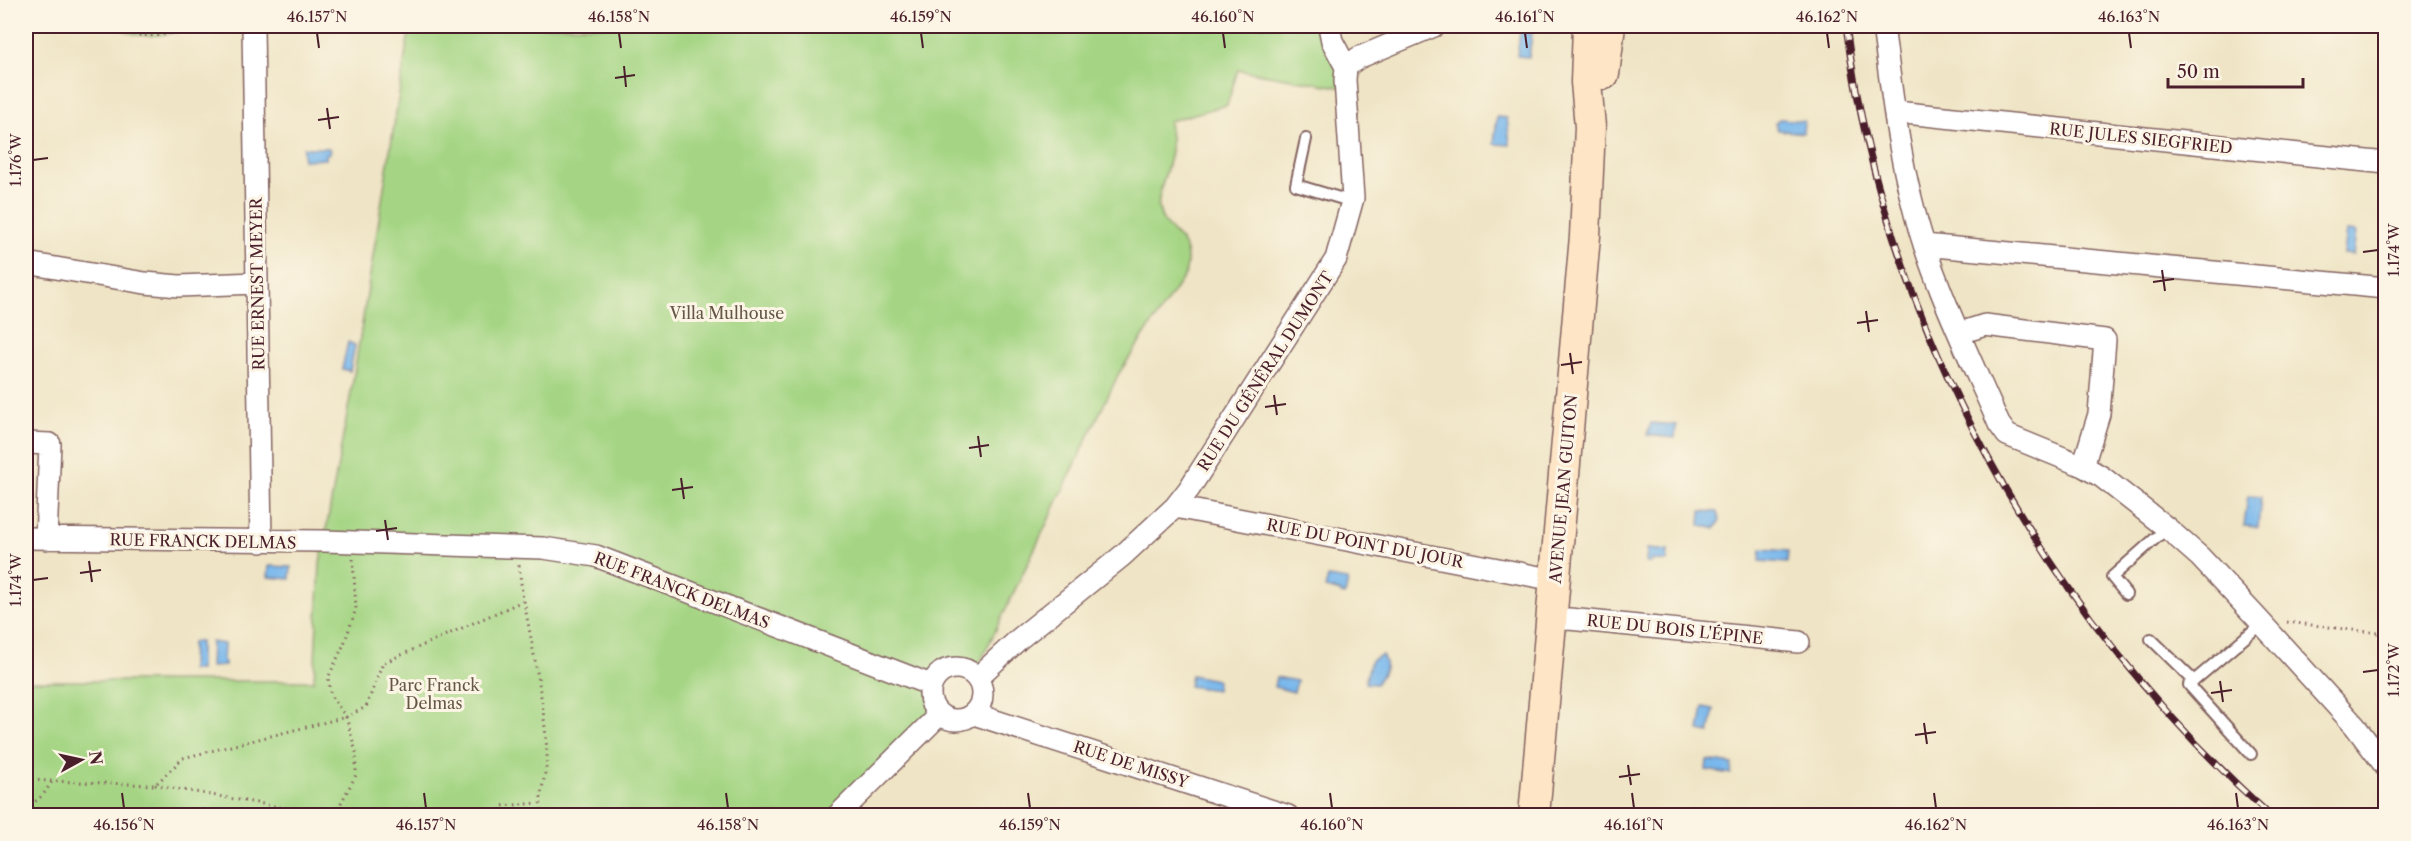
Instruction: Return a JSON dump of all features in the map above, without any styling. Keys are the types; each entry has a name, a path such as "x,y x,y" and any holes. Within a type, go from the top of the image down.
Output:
{"main road":[{"name":"AVENUE JEAN GUITON","path":"1534,816 1585,236 1590,127 1586,82 1588,26"},
{"name":"AVENUE JEAN GUITON","path":"1590,127 1603,82 1610,26"}],"street":[{"name":"RUE ERNEST MEYER","path":"253,26 261,542"},
{"path":"1329,26 1332,41 1347,67 1358,58 1434,26"},
{"path":"1883,26 1912,202 1924,245 1999,424 2007,435 2083,466 2102,477 2200,557 2355,726 2385,767"},
{"name":"RUE DU GÉNÉRAL DUMONT","path":"977,678 1019,639 1115,562 1175,507 1330,271 1336,259 1353,202 1345,80 1347,67"},
{"name":"RUE JULES SIEGFRIED","path":"1896,112 2385,163"},
{"path":"1924,245 2385,288"},
{"path":"26,263 145,283 179,286 257,284"},
{"path":"1960,333 1985,325 2105,340 2099,414 2083,466"},
{"path":"26,443 50,444 36,539"},
{"name":"RUE DU POINT DU JOUR","path":"1175,507 1555,580"},
{"name":"RUE FRANCK DELMAS","path":"36,539 353,542 543,548 596,555 931,685"},
{"name":"RUE DU BOIS L'ÉPINE","path":"1552,620 1569,619 1799,642"},
{"path":"953,668 966,670 977,678 981,685 982,700 974,714 960,721 945,719 939,715 930,701 931,685 942,672 953,668"},
{"name":"RUE DE MISSY","path":"974,714 1288,816"},
{"path":"837,816 939,715"}],"lane":[{"path":"1306,139 1296,185 1353,202"},
{"path":"2126,594 2112,577 2167,528"},
{"path":"2251,754 2189,686 2258,620"},
{"path":"2151,639 2194,681"}],"path":[{"path":"117,26 127,34 171,35 198,26"},
{"path":"26,780 155,785 332,816 356,775 356,752 346,717 331,696 328,678 344,644 356,609 353,542"},
{"path":"518,548 524,601 541,692 547,755 539,803 542,816"},
{"path":"155,785 183,758 346,717 366,707 383,663 524,601"},
{"path":"2258,620 2385,634"},
{"path":"26,808 43,795 53,780"},
{"path":"500,816 501,806 539,803"}],"green space":[{"path":"117,26 198,26 178,32 145,36 125,31"},
{"path":"410,26 1329,26 1345,88 1238,70 1227,105 1169,121 1171,150 1159,196 1159,209 1162,219 1183,243 1187,261 1185,275 1119,373 974,675 956,668 937,675 929,693 933,709 837,815 26,815 26,681 314,681 320,563 352,387"}],"water":[{"path":"1520,32 1532,33 1529,57 1517,56"},
{"path":"1497,117 1507,118 1510,145 1494,144"},
{"path":"1779,119 1804,121 1803,133 1778,130 1775,123"},
{"path":"303,148 329,148 330,153 326,154 326,159 303,160"},
{"path":"2346,231 2356,232 2353,255 2343,254"},
{"path":"348,342 355,345 350,371 342,369"},
{"path":"1651,423 1676,425 1675,438 1647,435"},
{"path":"2248,496 2261,497 2258,527 2244,526"},
{"path":"1701,511 1717,512 1720,521 1715,528 1700,526"},
{"path":"1647,549 1668,551 1667,562 1652,560 1651,563 1646,563"},
{"path":"1761,549 1788,551 1787,563 1760,561"},
{"path":"269,566 291,567 290,579 268,577"},
{"path":"1328,577 1348,580 1345,595 1325,588"},
{"path":"192,642 200,642 200,670 191,670"},
{"path":"211,642 224,644 225,666 210,667"},
{"path":"1382,655 1385,664 1383,674 1376,684 1365,683 1371,660"},
{"path":"1191,675 1217,680 1216,690 1189,686"},
{"path":"1276,677 1297,681 1294,692 1274,687"},
{"path":"1703,707 1714,709 1709,733 1699,731"},
{"path":"1707,760 1732,764 1731,774 1706,770"}],"railway":[{"path":"1846,26 1866,139 1897,249 1938,355 1988,458 2047,556 2114,649 2189,736 2271,816"}],"park label":[{"name":"Villa Mulhouse","path":"727,313"},
{"name":"Parc Franck Delmas","path":"434,694"}]}
